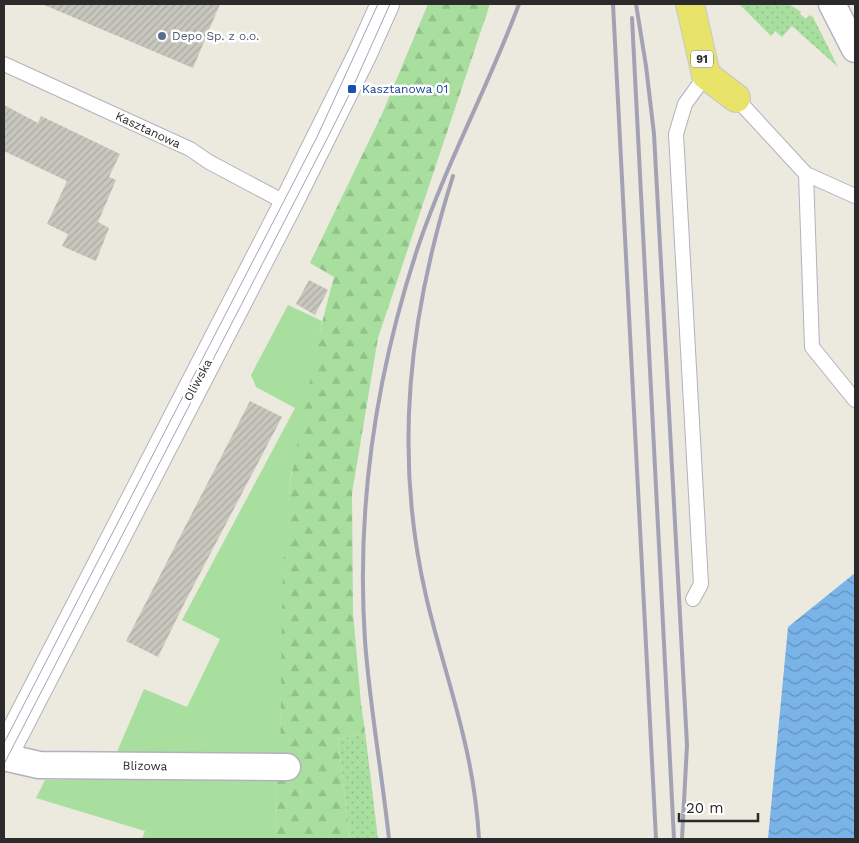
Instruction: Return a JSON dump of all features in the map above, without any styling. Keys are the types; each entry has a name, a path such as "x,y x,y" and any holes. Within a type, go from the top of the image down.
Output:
{"main road":[{"name":"91","path":"691,5 706,75 736,98"}],"street":[{"name":"Oliwska","path":"4,755 288,204 385,4"},
{"path":"832,4 855,49"},
{"name":"Blizowa","path":"4,755 40,765 287,767"}],"lane":[{"name":"Kasztanowa","path":"4,64 190,149 209,162 288,204"},
{"path":"693,599 701,584 676,134 685,104 706,75"},
{"name":"91","path":"736,98 806,174"},
{"path":"855,196 806,174 812,347 855,400"}],"green space":[{"path":"428,4 490,4 378,338 352,493 353,613 365,731 338,740 350,839 276,839 277,777 283,757 280,750 281,632 286,525 301,417 334,277 310,263 382,114"},
{"path":"739,4 789,4 801,12 800,14 806,19 810,15 813,17 838,67 792,26 782,37 775,31 771,36"},
{"path":"288,305 322,321 291,475 283,560 280,750 283,757 116,754 144,689 187,707 220,639 182,620 295,408 256,387 251,375"},
{"path":"365,731 378,839 350,839 338,740"},
{"path":"277,777 276,839 142,839 145,831 36,798 45,780"}],"water":[{"path":"855,573 855,839 768,839 788,627"}],"building":[{"name":"Depo Sp. z o.o.","path":"42,4 220,4 193,68"},
{"path":"4,105 38,123 41,116 120,154 109,177 116,180 98,222 109,228 96,261 62,246 68,234 47,224 67,181 4,151"},
{"path":"309,280 328,290 315,315 296,304"},
{"path":"250,401 282,417 158,657 126,641"}],"tram line":[{"path":"4,743 317,137 378,4"},
{"path":"4,764 329,135 390,4"}],"railway":[{"path":"389,839 365,641 364,540 372,440 391,341 419,244 442,183 495,64 519,4"},
{"path":"613,4 656,839"},
{"path":"636,4 654,134 687,745 682,839"},
{"path":"632,18 674,839"},
{"path":"453,176 438,228 416,332 408,437 410,490 416,543 426,596 460,721 475,801 479,839"}],"place":[{"name":"Depo Sp. z o.o.","path":"162,36"},
{"name":"Kasztanowa 01","path":"352,89"}]}
